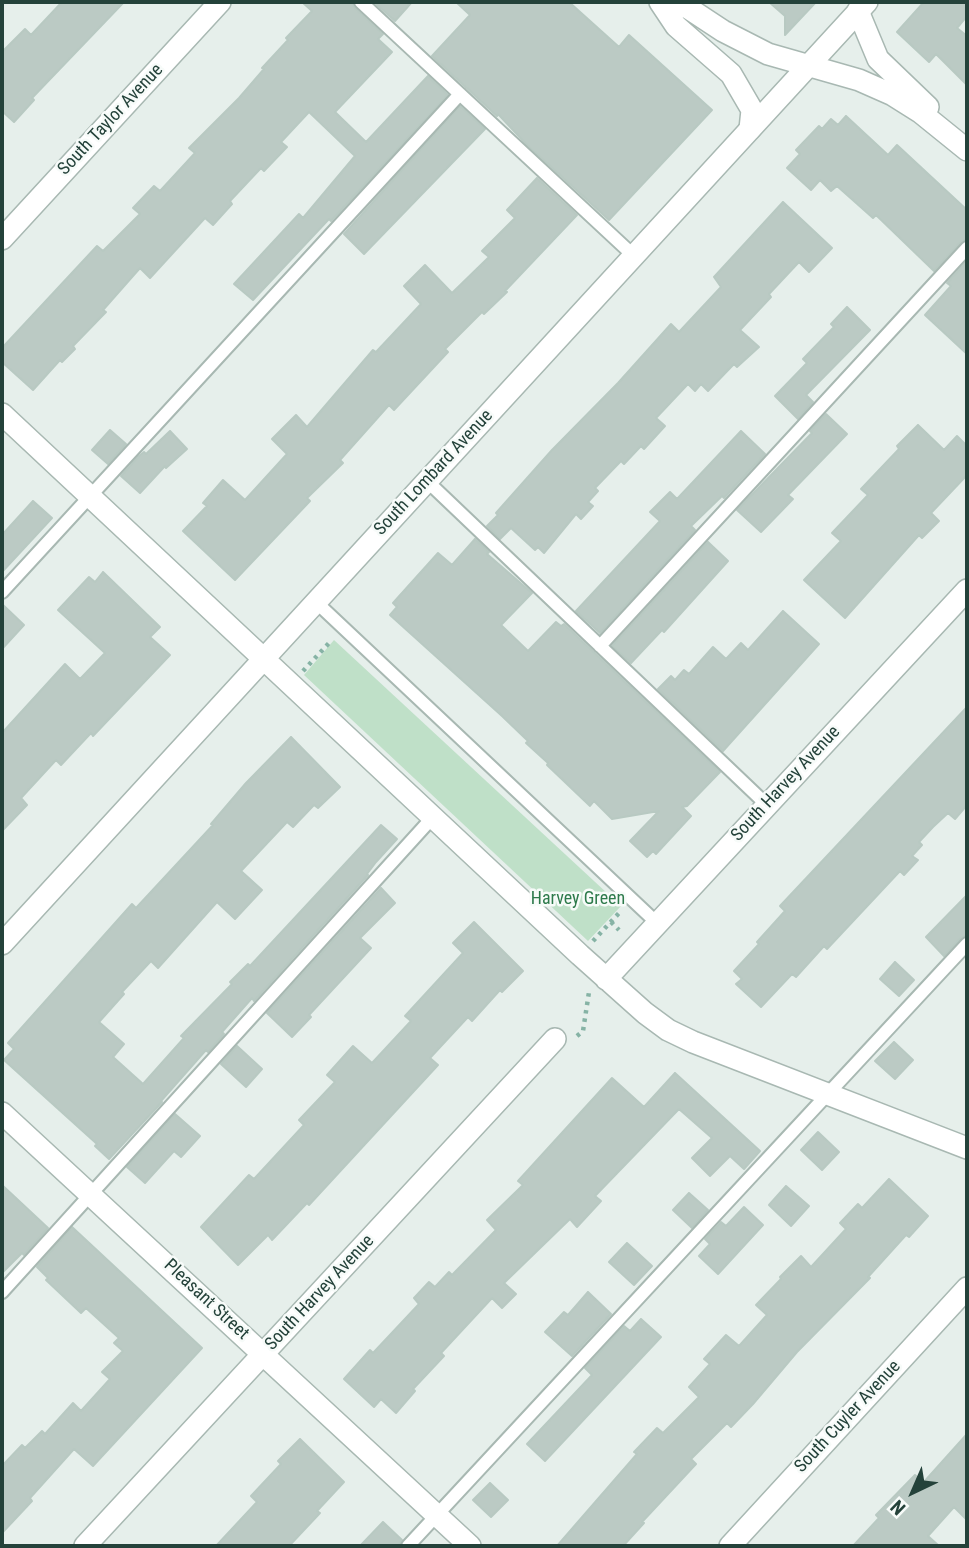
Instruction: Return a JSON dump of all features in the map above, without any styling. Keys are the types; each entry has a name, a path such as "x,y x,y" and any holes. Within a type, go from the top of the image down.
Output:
{"street":[{"name":"South Taylor Avenue","path":"2,239 219,2"},
{"path":"660,2 676,26 731,74 752,110 750,130"},
{"path":"679,2 723,31 759,50 859,80 893,95 961,144"},
{"path":"862,6 878,59 920,99 961,144"},
{"name":"South Lombard Avenue","path":"2,944 862,6"},
{"path":"2,414 433,817 598,984 680,1036 967,1148"},
{"name":"South Harvey Avenue","path":"598,984 967,590"},
{"name":"South Harvey Avenue","path":"85,1546 555,1039"},
{"name":"Pleasant Street","path":"2,1113 470,1546"},
{"name":"South Cuyler Avenue","path":"730,1546 967,1288"}],"lane":[{"path":"361,2 634,256"},
{"path":"2,592 460,94"},
{"path":"600,646 967,248"},
{"path":"427,481 767,806"},
{"path":"316,602 657,923"},
{"path":"2,1292 433,817"},
{"path":"408,1546 967,944"}],"path":[{"path":"303,671 330,642"},
{"path":"593,942 621,911"},
{"path":"611,922 619,930"},
{"path":"577,1036 583,1031 598,984"}],"green space":[{"name":"Harvey Green","path":"334,640 621,906 588,941 304,675"}],"building":[{"path":"62,2 124,2 32,98 34,100 14,122 2,111 2,52 25,29 31,35"},
{"path":"302,2 352,2 383,34 378,39 392,52 335,112 366,142 428,76 448,95 253,300 234,284 299,214 303,218 355,156 309,112 281,142 287,147 264,171 261,168 230,201 232,204 213,225 205,218 150,278 140,268 103,310 106,312 73,346 75,349 62,362 60,360 33,390 2,362 2,348 97,246 103,251 140,214 133,208 154,186 160,191 195,153 189,148 239,98 288,40 286,38 312,11"},
{"path":"374,2 412,2 395,21"},
{"path":"456,2 569,2 619,47 629,35 712,110 609,220 527,145 498,114 497,116 432,56 470,15"},
{"path":"769,2 816,2 785,35 785,16"},
{"path":"924,2 967,2 967,16 957,28 967,36 967,85 936,54 929,62 897,32"},
{"path":"460,106 485,129 364,254 344,234"},
{"path":"846,116 888,155 897,145 967,210 967,239 934,271 876,215 873,218 837,186 831,191 820,180 811,190 787,168 800,154 796,150 819,126 822,129 831,119 838,125"},
{"path":"537,178 577,215 505,291 507,292 484,314 482,312 445,349 448,352 394,410 389,405 340,460 343,463 307,498 310,501 235,580 183,531 207,506 203,503 223,480 245,500 287,454 272,439 296,415 307,427 373,350 376,352 421,304 404,286 425,265 452,293 489,257 482,251 515,218 507,210"},
{"path":"783,202 832,248 809,272 799,262 740,330 759,347 737,367 734,364 708,391 701,384 695,391 688,384 656,418 665,426 644,449 641,446 624,464 621,461 595,488 598,491 588,502 593,506 581,519 576,514 544,553 538,547 535,550 511,528 500,539 487,526 498,515 496,513 671,324 679,332 721,287 714,277"},
{"path":"967,261 967,354 925,315 951,286 947,283"},
{"path":"847,307 870,330 806,395 813,402 798,419 775,396 807,363 803,359 834,327 831,324"},
{"path":"826,414 847,434 788,495 793,499 761,532 737,510 812,433 810,431"},
{"path":"918,425 944,450 957,436 967,446 967,475 931,513 939,521 922,538 919,535 845,618 804,580 841,541 832,533 868,495 861,489"},
{"path":"110,430 126,444 108,464 92,450"},
{"path":"170,431 187,449 166,468 165,466 140,493 121,476 139,456 144,452 146,454"},
{"path":"741,431 765,454 724,498 722,496 691,526 695,530 600,633 576,611 660,521 650,512 670,492 677,499"},
{"path":"33,501 52,518 2,572 2,535"},
{"path":"475,539 489,552 487,554 532,593 501,625 528,651 556,622 561,626 564,624 720,772 687,806 682,807 691,816 656,854 653,851 647,857 630,841 659,811 612,819 594,801 590,806 502,716 390,615 397,607 393,603 438,553 452,565"},
{"path":"708,542 728,561 664,632 662,630 631,663 612,646"},
{"path":"103,572 160,627 150,637 170,655 93,736 91,733 61,765 56,760 21,798 27,805 2,831 2,733 65,664 80,679 105,653 58,610 89,577 95,582"},
{"path":"2,604 24,625 2,649"},
{"path":"783,611 819,644 723,751 658,689 671,676 675,680 684,670 689,674 713,647 726,659 741,643 748,650"},
{"path":"967,707 967,805 955,819 948,813 933,827 919,842 922,845 912,856 918,860 904,875 900,871 827,949 824,946 796,977 792,974 761,1007 736,984 742,979 734,971 785,911 780,906"},
{"path":"291,737 340,787 318,808 314,805 293,827 287,822 241,871 262,890 235,919 217,902 158,968 151,961 122,992 124,994 99,1022 124,1044 113,1057 143,1084 184,1038 181,1036 232,984 230,982 248,964 250,966 381,825 397,839 368,875 254,1001 252,998 222,1032 224,1034 208,1052 206,1050 109,1159 95,1146 97,1144 4,1060 14,1049 8,1043 132,904 136,908 213,825 211,824 246,783"},
{"path":"381,888 395,903 360,938 371,948 292,1037 267,1013"},
{"path":"967,895 967,935 944,956 926,937"},
{"path":"474,922 523,971 502,992 500,990 472,1021 468,1017 430,1058 438,1065 309,1205 307,1203 272,1240 268,1235 238,1265 201,1227 249,1175 254,1179 304,1125 299,1120 335,1082 327,1075 353,1046 372,1063 411,1021 405,1016 463,953 453,943"},
{"path":"895,962 914,980 899,996 880,979"},
{"path":"894,1042 913,1060 895,1079 875,1061"},
{"path":"237,1046 262,1069 246,1087 221,1064"},
{"path":"675,1073 760,1151 744,1169 730,1156 710,1176 692,1158 712,1138 679,1109 595,1196 601,1201 577,1227 570,1219 504,1283 516,1294 502,1308 492,1298 441,1353 444,1356 413,1389 415,1391 396,1413 381,1399 374,1407 344,1379 370,1350 373,1353 419,1304 414,1298 429,1282 435,1287 449,1272 452,1275 496,1230 487,1220 523,1185 518,1181 612,1078 644,1107"},
{"path":"175,1114 200,1136 181,1157 174,1151 145,1183 127,1167"},
{"path":"818,1132 839,1152 822,1170 801,1150"},
{"path":"889,1179 928,1216 909,1237 906,1235 868,1277 870,1278 797,1352 731,1427 727,1423 691,1459 696,1464 623,1546 557,1546 637,1454 634,1452 657,1428 663,1433 699,1397 689,1387 710,1364 704,1359 726,1335 739,1346 767,1315 756,1305 780,1277 801,1256 811,1267 846,1229 840,1223 858,1204 862,1208"},
{"path":"2,1185 48,1228 24,1255 22,1253 2,1273"},
{"path":"786,1186 809,1206 791,1226 769,1205"},
{"path":"689,1193 708,1210 692,1228 673,1210"},
{"path":"744,1207 763,1225 718,1274 699,1256 710,1244 705,1239 721,1222 726,1226"},
{"path":"72,1227 202,1348 93,1466 74,1449 2,1533 2,1466 22,1445 25,1448 42,1431 45,1434 73,1403 81,1411 110,1379 102,1372 123,1351 114,1343 119,1338 86,1308 81,1313 46,1280 48,1278 37,1267"},
{"path":"627,1243 652,1266 634,1285 609,1262"},
{"path":"588,1292 611,1314 572,1356 545,1332 564,1312 568,1315"},
{"path":"641,1319 661,1337 545,1461 527,1444 592,1375 585,1368 624,1326 630,1331"},
{"path":"967,1434 967,1520 954,1507 928,1536 939,1546 853,1546 879,1518 876,1515 915,1475 923,1483"},
{"path":"300,1439 344,1482 317,1511 320,1513 289,1546 216,1546 257,1502 251,1496 281,1464 278,1461"},
{"path":"490,1483 508,1500 491,1517 473,1500"},
{"path":"383,1522 402,1540 399,1546 360,1546"}]}
